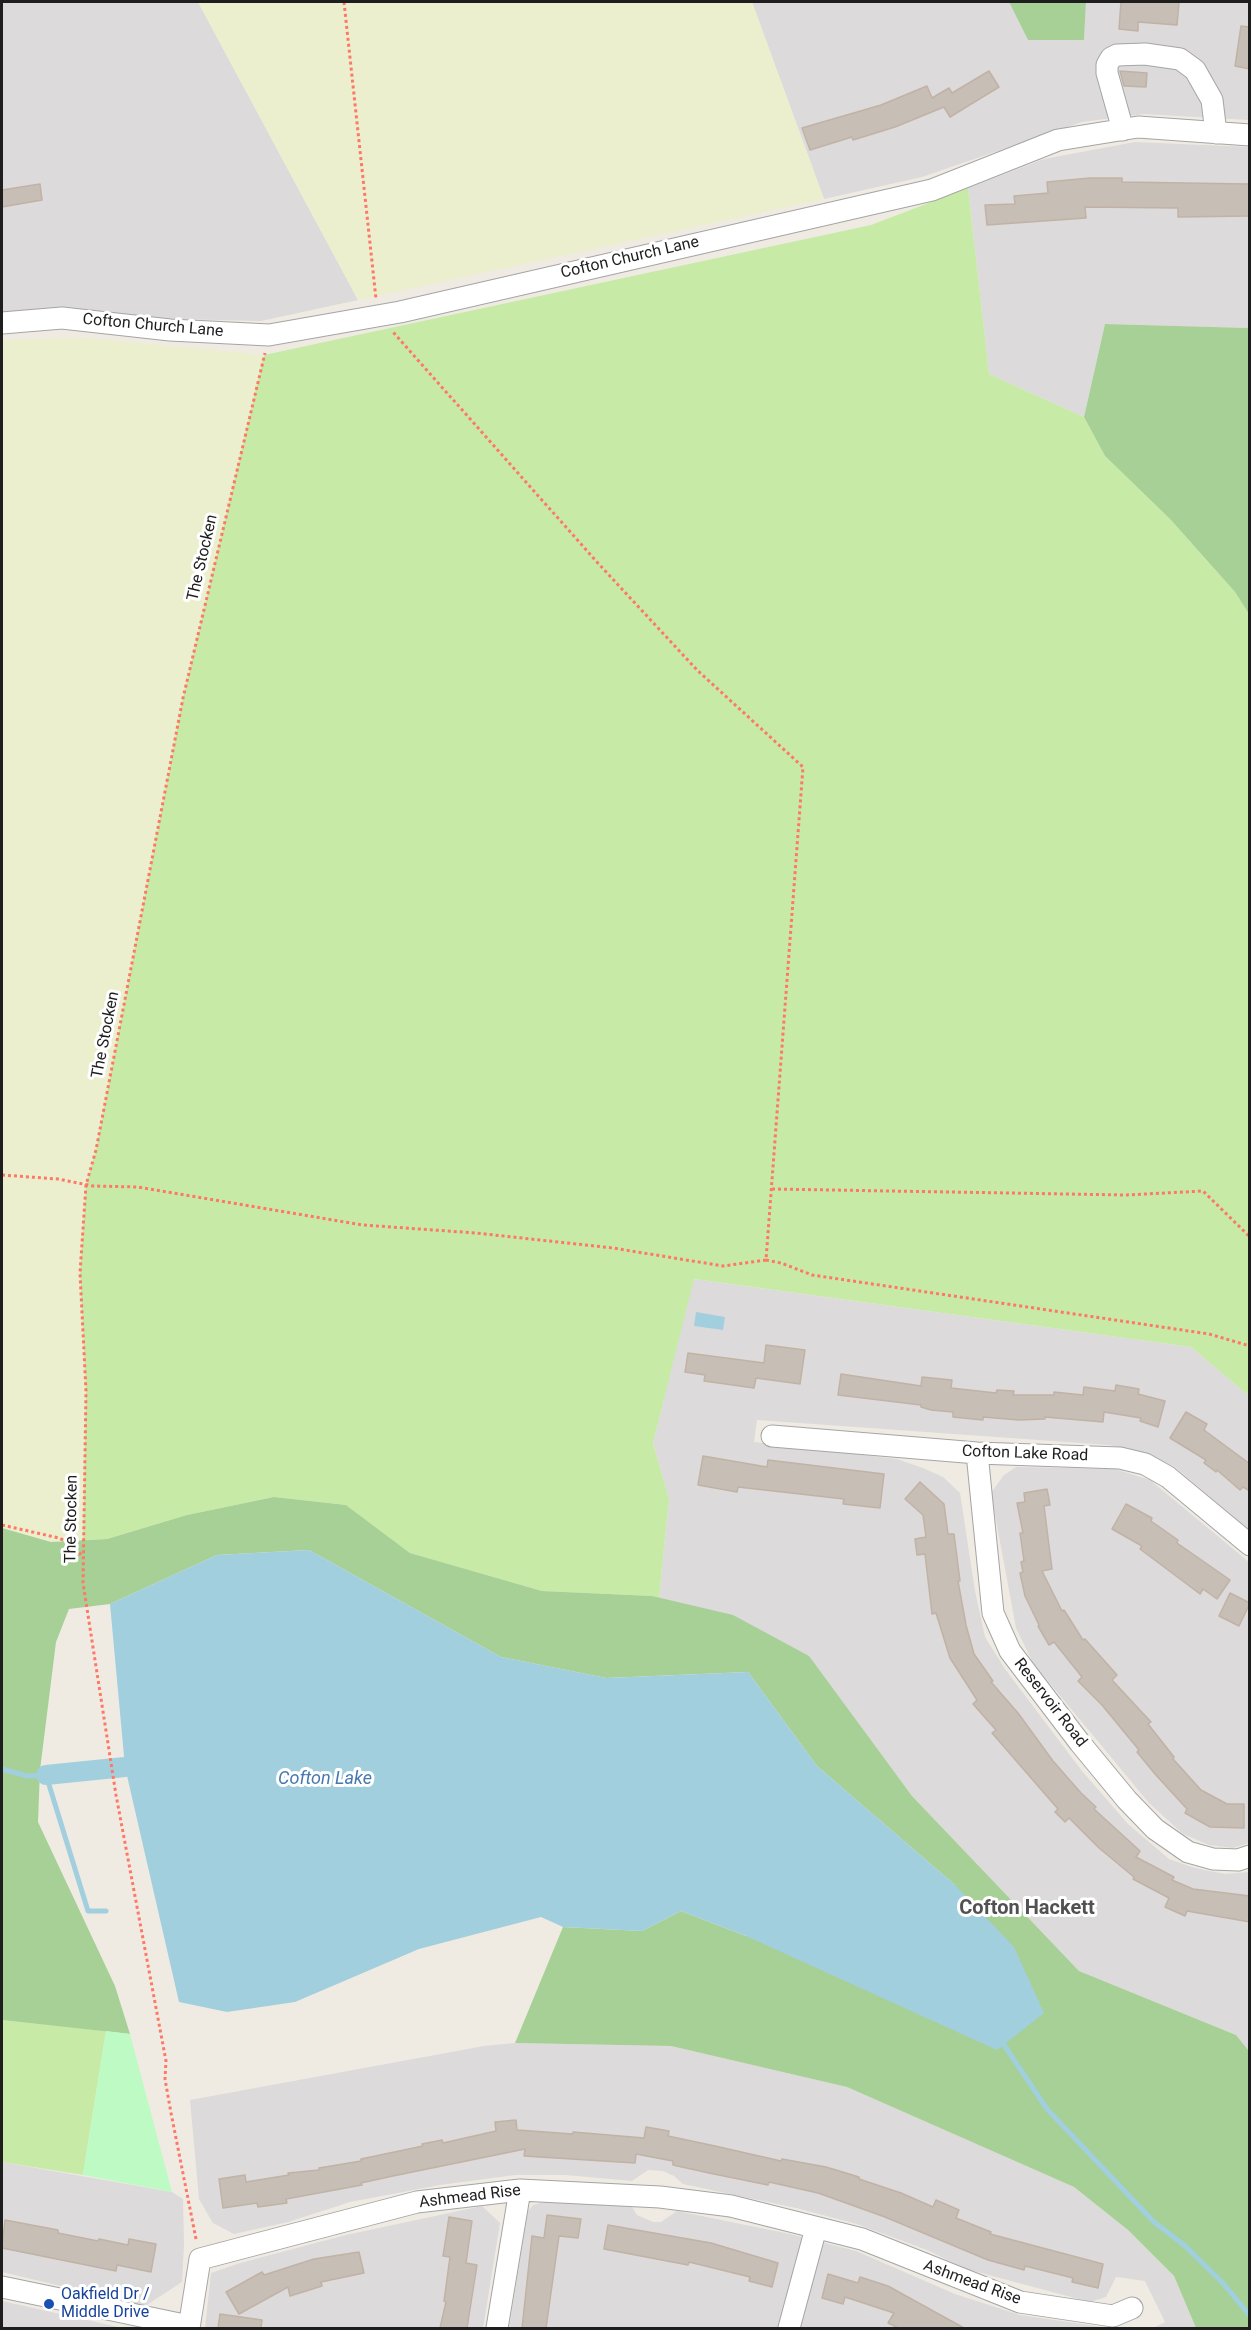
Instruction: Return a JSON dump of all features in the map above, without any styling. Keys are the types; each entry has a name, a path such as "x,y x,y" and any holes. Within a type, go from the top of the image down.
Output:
{"street":[{"path":"1123,130 1107,73 1107,65 1111,58 1117,55 1145,54 1180,59 1195,70 1212,100 1216,133"},
{"name":"Cofton Church Lane","path":"2,323 62,318 170,330 269,335 378,316 932,190 1058,140 1138,127 1250,135"},
{"name":"Cofton Lake Road","path":"772,1436 976,1453 1120,1458 1145,1464 1168,1477 1250,1545"},
{"name":"Reservoir Road","path":"976,1453 993,1614 1010,1651 1080,1743 1127,1800 1155,1829 1188,1852 1238,1860 1250,1856"},
{"path":"497,2328 520,2190"},
{"name":"Ashmead Rise","path":"200,2259 417,2202 520,2190 672,2198 731,2206 862,2239 1020,2302 1113,2316 1132,2308"},
{"path":"789,2328 816,2228"},
{"path":"2,2287 189,2327 200,2259"}],"path":[{"path":"344,2 378,316 596,561 697,670 803,767 766,1260"},
{"name":"The Stocken","path":"200,2259 165,2079 166,2061 116,1795 83,1584 86,1391 80,1273 86,1185 96,1150 183,698 269,335"},
{"path":"2,1174 58,1179 86,1185 138,1187 363,1225 476,1233 613,1248 723,1266 766,1260 812,1275 1209,1334 1250,1346"},
{"path":"772,1189 1126,1195 1203,1191 1250,1236"},
{"path":"2,1525 59,1538 75,1546 83,1558"}],"shaded area":[{"path":"2,2 198,2 358,300 261,321 2,315"},
{"path":"752,2 1009,2 1028,40 1084,40 1086,2 1249,2 1249,120 1144,114 1082,122 922,177 824,199"},
{"path":"1135,142 1249,147 1249,328 1105,324 1084,417 989,374 968,188 1044,159"},
{"path":"693,1279 1191,1347 1249,1396 1249,1530 1175,1467 1145,1453 1109,1445 757,1420 754,1442 897,1459 943,1477 960,1493 975,1591 985,1637 1005,1669 1082,1771 1128,1824 1169,1859 1195,1868 1225,1874 1249,1872 1249,2051 1236,2035 1079,1971 912,1796 808,1656 659,1598 669,1499 653,1443"},
{"path":"1016,1467 1115,1469 1150,1480 1249,1562 1249,1843 1233,1848 1209,1845 1183,1834 1149,1803 1033,1663 1016,1628 991,1493 1004,1475"},
{"path":"515,2043 671,2046 847,2087 1074,2187 1128,2230 1174,2276 1196,2328 1153,2328 1165,2322 1145,2281 1116,2277 1106,2297 1090,2302 966,2269 927,2250 857,2224 796,2208 683,2184 674,2176 663,2171 648,2170 632,2181 566,2175 515,2175 440,2185 350,2202 288,2222 234,2234 213,2223 199,2199 190,2100 484,2046"},
{"path":"2,2162 172,2192 183,2199 182,2282 145,2306 2,2272"},
{"path":"544,2202 631,2205 637,2215 653,2222 661,2222 677,2211 790,2234 856,2251 955,2294 1020,2315 1109,2328 509,2328 528,2211 533,2205"},
{"path":"482,2206 500,2223 483,2328 205,2328 211,2273 346,2235"},
{"path":"2,2301 123,2328 2,2328"}],"green space":[{"path":"198,2 752,2 824,199 358,300"},
{"path":"1009,2 1086,2 1084,40 1028,40"},
{"path":"968,188 989,374 1084,417 1105,456 1171,520 1235,592 1249,614 1249,1396 1191,1347 694,1279 653,1443 669,1499 659,1598 542,1591 410,1553 346,1505 274,1497 187,1515 107,1539 83,1540 86,1391 80,1273 86,1185 96,1150 183,698 264,355 871,225"},
{"path":"1105,324 1249,328 1249,614 1235,592 1171,520 1105,456 1084,417"},
{"path":"85,338 264,355 183,698 96,1150 86,1185 80,1273 86,1391 83,1540 51,1542 2,1528 2,340"},
{"path":"274,1497 346,1505 410,1553 542,1591 652,1596 733,1615 809,1656 912,1796 1079,1971 1236,2035 1249,2051 1249,2328 1196,2328 1174,2276 1128,2230 1074,2187 847,2087 671,2046 515,2043 563,1927 642,1931 681,1911 746,1936 955,1885 817,1766 748,1672 606,1678 501,1657 309,1550 217,1555 110,1604 69,1609 56,1642 40,1770 38,1822 115,1986 130,2034 2,2020 2,1528 51,1542 107,1539 187,1515"},
{"path":"2,2020 106,2031 83,2175 2,2162"},
{"path":"106,2031 130,2034 172,2192 83,2175"}],"water":[{"path":"696,1312 725,1317 723,1330 694,1326"},
{"name":"Cofton Lake","path":"309,1550 501,1657 606,1678 748,1672 817,1766 955,1885 1014,1947 1044,2013 997,2050 746,1936 681,1911 642,1931 563,1927 541,1917 419,1949 295,2002 227,2012 179,2002 125,1767 110,1604 217,1555"}],"building":[{"path":"1121,2 1179,2 1177,25 1138,22 1138,31 1119,29"},
{"path":"1241,26 1250,27 1250,69 1235,66"},
{"path":"989,71 999,87 950,117 944,107 895,127 810,150 802,128 881,105 927,86 932,98 949,88 952,93"},
{"path":"1120,71 1147,73 1146,87 1124,86"},
{"path":"1122,178 1122,182 1249,184 1249,216 1178,217 1178,208 1085,207 1086,218 987,225 985,205 1015,204 1014,196 1048,193 1047,182"},
{"path":"40,184 42,200 2,207 2,190"},
{"path":"766,1345 805,1350 800,1384 756,1378 754,1388 704,1381 705,1375 685,1372 688,1353 764,1363"},
{"path":"841,1374 921,1386 922,1377 952,1380 951,1388 996,1393 997,1390 1014,1391 1013,1395 1054,1395 1054,1392 1083,1395 1084,1387 1115,1391 1116,1385 1139,1389 1138,1394 1165,1401 1158,1427 1140,1421 1141,1418 1104,1412 1103,1422 1045,1417 1045,1419 1019,1420 983,1417 983,1420 953,1417 953,1412 931,1410 921,1405 838,1395"},
{"path":"1186,1412 1207,1424 1204,1430 1250,1464 1250,1491 1243,1487 1240,1490 1217,1470 1216,1472 1204,1463 1206,1460 1170,1438"},
{"path":"703,1456 767,1467 768,1460 884,1474 880,1508 843,1504 844,1499 738,1487 737,1492 698,1485"},
{"path":"920,1482 944,1504 948,1534 954,1534 960,1581 958,1581 966,1625 974,1654 993,1681 991,1682 1018,1713 1053,1761 1096,1807 1094,1809 1140,1851 1136,1857 1174,1877 1172,1880 1193,1889 1250,1896 1250,1922 1187,1911 1185,1916 1165,1907 1169,1898 1133,1879 1134,1877 1099,1848 1069,1818 1065,1822 1055,1812 1058,1809 992,1733 996,1730 973,1704 977,1700 950,1658 936,1613 932,1614 925,1554 917,1555 915,1539 926,1537 923,1515 905,1499"},
{"path":"1047,1489 1050,1505 1044,1506 1052,1569 1042,1571 1062,1611 1064,1610 1083,1640 1085,1639 1117,1675 1112,1680 1151,1722 1148,1724 1174,1757 1173,1759 1201,1790 1227,1804 1244,1804 1244,1828 1210,1827 1185,1813 1187,1809 1137,1752 1139,1750 1102,1705 1078,1681 1082,1677 1054,1642 1049,1645 1025,1596 1020,1573 1023,1572 1021,1562 1024,1561 1020,1533 1023,1533 1017,1503 1025,1502 1024,1493"},
{"path":"1126,1504 1152,1518 1151,1521 1178,1540 1177,1543 1230,1580 1217,1599 1203,1589 1200,1594 1140,1549 1142,1546 1112,1529"},
{"path":"1230,1593 1250,1603 1239,1626 1219,1616"},
{"path":"516,2120 517,2130 644,2138 646,2127 669,2131 668,2136 781,2161 782,2159 826,2167 859,2177 859,2179 933,2207 936,2200 959,2210 956,2218 991,2232 990,2234 1103,2264 1098,2288 1072,2282 1073,2278 1025,2266 1024,2270 988,2260 885,2217 818,2193 769,2182 768,2185 709,2173 673,2165 673,2161 636,2154 635,2163 524,2156 525,2149 361,2183 362,2185 286,2199 287,2203 258,2207 257,2203 223,2208 219,2179 245,2175 246,2182 289,2175 288,2173 319,2170 319,2168 361,2161 361,2159 423,2146 422,2144 442,2140 443,2143 496,2131 495,2122"},
{"path":"547,2215 581,2219 578,2238 559,2236 546,2328 522,2328 532,2236 544,2238"},
{"path":"449,2217 472,2221 466,2263 477,2265 467,2328 440,2328 446,2302 444,2301 450,2257 443,2256"},
{"path":"5,2220 58,2230 58,2233 98,2241 99,2239 128,2245 129,2239 156,2244 151,2272 117,2265 116,2271 2,2248"},
{"path":"608,2225 711,2243 778,2263 772,2287 749,2281 750,2277 689,2262 688,2265 604,2249"},
{"path":"359,2252 364,2273 321,2282 322,2286 290,2296 288,2287 239,2314 226,2292 262,2272 264,2275 314,2259"},
{"path":"828,2274 858,2283 860,2277 888,2286 964,2328 899,2328 888,2323 894,2313 845,2297 843,2304 822,2298"},
{"path":"220,2314 262,2320 261,2328 218,2328"}],"waterway":[{"path":"46,1775 125,1767"},
{"path":"2,1769 27,1776 46,1775 88,1911 106,1911"},
{"path":"1004,2045 1047,2109 1154,2222 1184,2245 1223,2283 1250,2316"}],"place":[{"name":"Oakfield Dr / Middle Drive","path":"49,2304"}],"district":[{"name":"Cofton Hackett","path":"1027,1909"}]}
